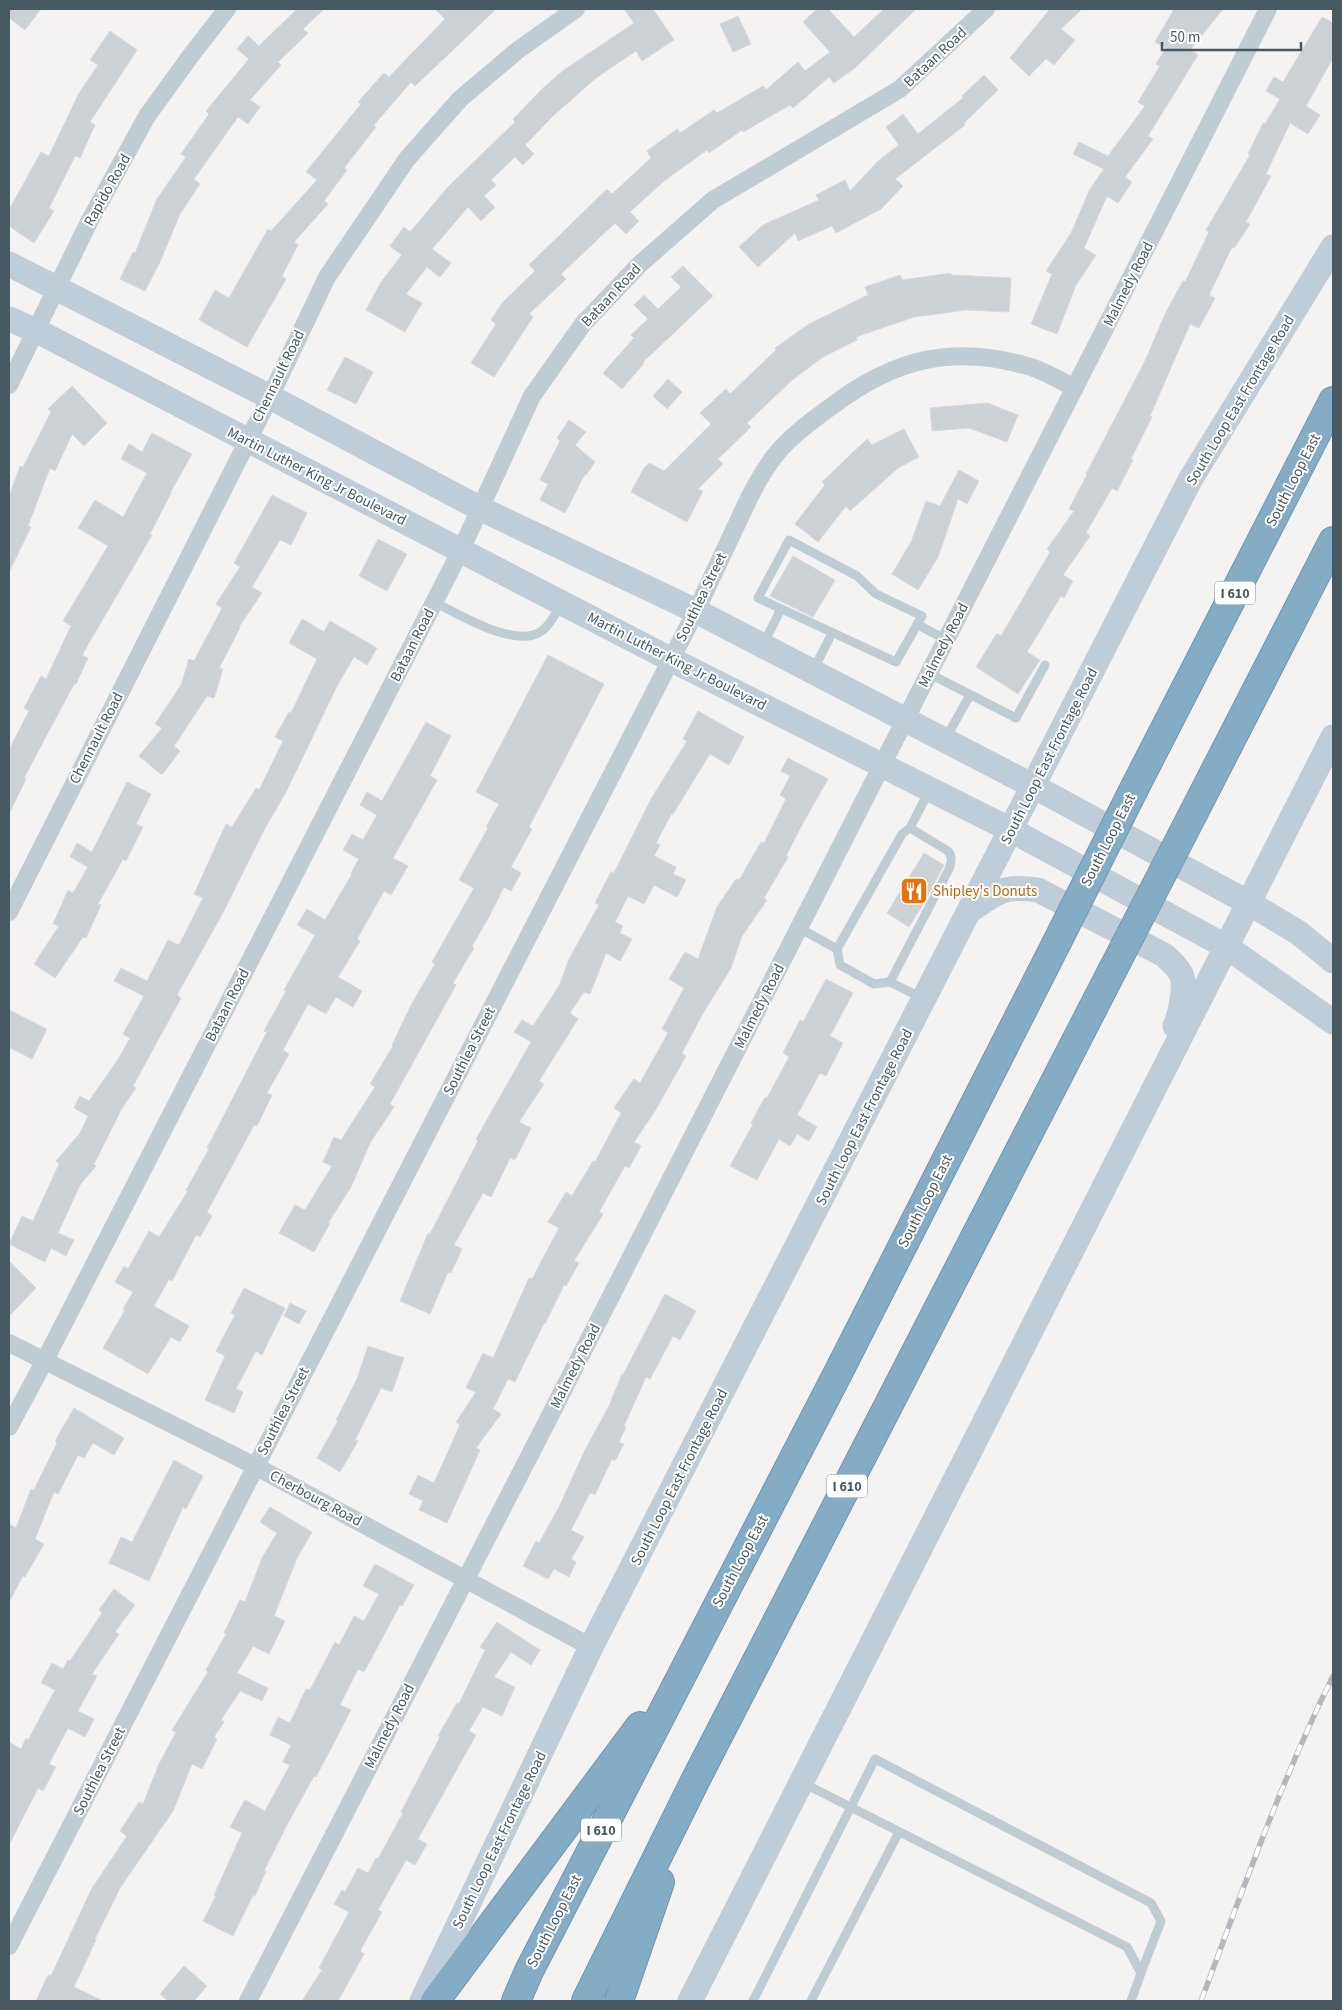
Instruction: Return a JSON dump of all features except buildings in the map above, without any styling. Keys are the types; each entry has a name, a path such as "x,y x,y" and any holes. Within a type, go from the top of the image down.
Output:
{"highway":[{"name":"South Loop East","path":"516,2001 529,1971 688,1660 844,1362 1333,401"},
{"name":"I 610","path":"586,2001 695,1781 1333,541"},
{"path":"435,2001 688,1660"},
{"path":"619,2001 695,1781"}],"main road":[{"name":"South Loop East Frontage Road","path":"422,2001 591,1648 1190,480 1333,247"},
{"path":"9,264 270,396 480,508 696,610 1033,786 1249,903 1299,933 1333,961"},
{"name":"Martin Luther King Jr Boulevard","path":"9,319 37,331 670,659 1011,830 1227,947 1333,1022"},
{"path":"690,2001 1333,737"},
{"path":"970,910 996,892 1018,887 1038,890 1164,956 1176,966 1185,982 1180,1015 1108,1157 1100,1197"}],"street":[{"name":"Rapido Road","path":"9,385 89,222 147,116 227,9"},
{"name":"Chennault Road","path":"9,912 246,440 270,396 327,277 407,159 460,99 518,50 576,9"},
{"name":"Bataan Road","path":"9,1427 461,550 532,396 583,324 640,264 713,200 900,90 986,9"},
{"name":"Malmedy Road","path":"248,2001 883,765 904,720 1268,9"},
{"name":"Southlea Street","path":"9,1946 696,610 753,489 777,453 807,424 843,397 876,377 909,364 947,355 990,357 1032,367 1075,388"},
{"name":"Cherbourg Road","path":"9,1343 255,1466 465,1578 591,1648"}],"lane":[{"path":"789,540 857,576 876,594 922,616 896,662 781,610 758,598 789,540"},
{"path":"434,602 499,633 529,637 543,630 563,604"},
{"path":"762,645 781,610"},
{"path":"917,624 946,640"},
{"path":"813,672 832,633"},
{"path":"928,673 1016,718 1045,664"},
{"path":"945,741 970,695"},
{"path":"925,999 890,982 874,984 840,965 837,949 902,834 910,828 930,789"},
{"path":"890,982 949,869 951,861 951,855 948,851 910,828"},
{"path":"799,928 837,949"},
{"path":"753,2001 875,1759 1151,1903 1161,1921 1131,2001"},
{"path":"801,1782 1127,1947 1141,1973"},
{"path":"811,2001 899,1832"}],"railway":[{"path":"1201,2001 1279,1796 1333,1676"}],"place":[{"name":"Shipley's Donuts","path":"914,891"}]}
